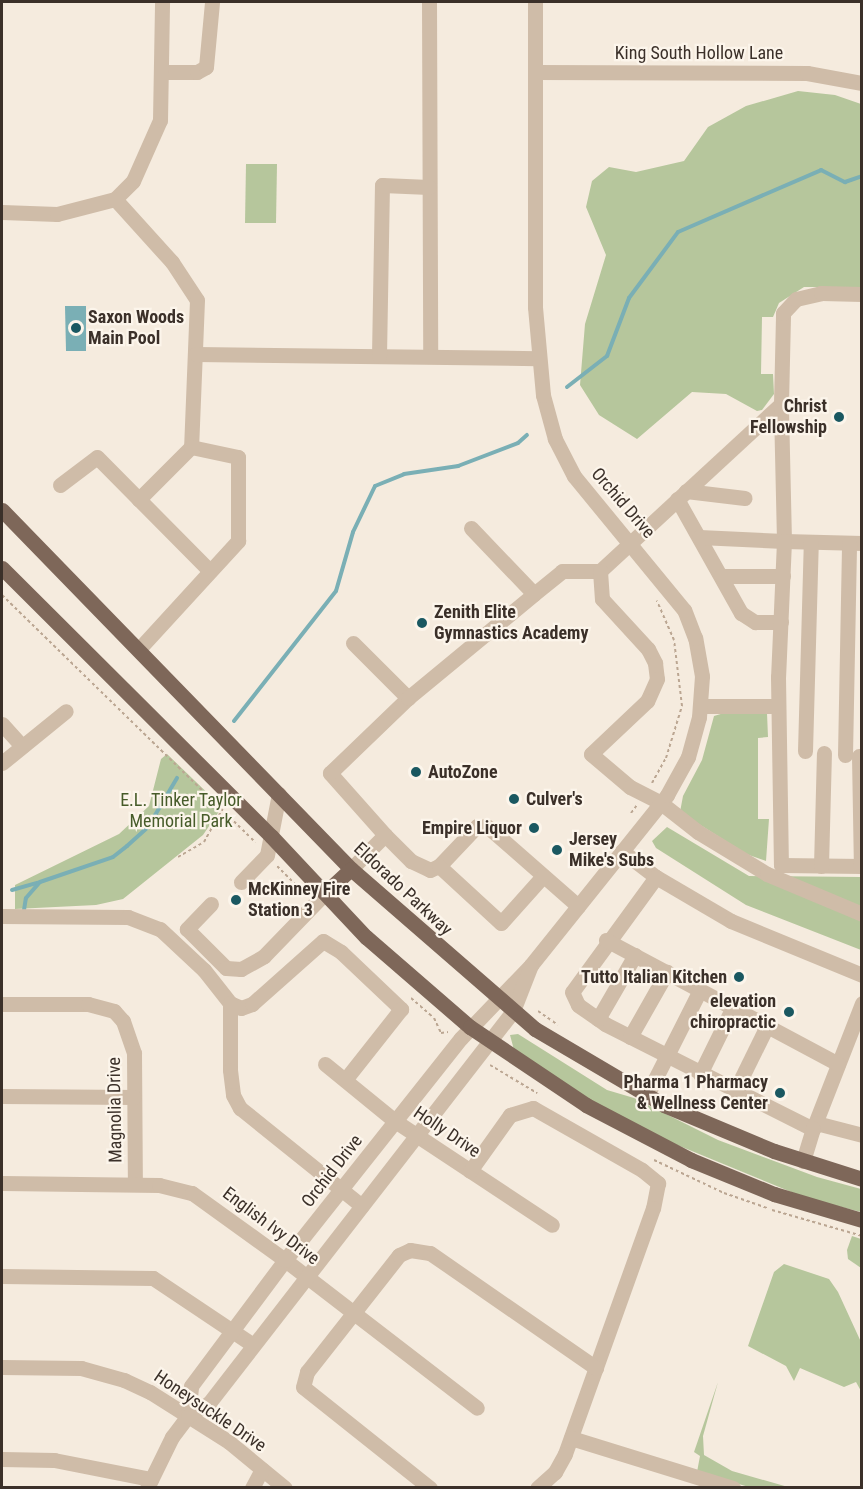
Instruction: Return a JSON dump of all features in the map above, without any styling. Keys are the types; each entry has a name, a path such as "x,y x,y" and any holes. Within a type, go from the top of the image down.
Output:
{"main road":[{"name":"Eldorado Parkway","path":"2,510 351,869 496,998 599,1069 647,1095 726,1131 803,1161 861,1179"},
{"path":"2,568 271,836 321,896 401,970 470,1027 586,1105 691,1160 774,1194 861,1220"},
{"path":"321,896 351,869"}],"street":[{"path":"2,212 57,214 115,199 133,181 151,146 160,120 162,2"},
{"path":"162,72 197,72 206,67 212,2"},
{"path":"429,2 430,356"},
{"name":"Orchid Drive","path":"188,1416 191,1386 285,1260 342,1192 470,1027 496,998 531,965 661,803 688,757 700,706 702,675 695,638 684,610 574,476 555,440 538,358 535,2"},
{"name":"King South Hollow Lane","path":"535,72 807,73 861,83"},
{"path":"379,356 382,185 429,187"},
{"path":"115,199 172,262 197,300 191,447 139,500"},
{"path":"781,865 778,706 784,541 783,313 796,299 821,293 861,294"},
{"path":"195,354 538,358"},
{"path":"578,906 488,827 477,826 439,866 430,870 418,867 385,835 330,773 408,698 562,570 600,571 782,404"},
{"path":"139,649 208,569 238,541 238,457 191,447"},
{"path":"60,484 97,457 208,569"},
{"path":"682,495 745,498"},
{"path":"682,495 699,537 748,619 781,622"},
{"path":"471,528 534,594"},
{"path":"699,537 855,543 855,756 861,866 781,865 767,874"},
{"path":"805,751 811,542"},
{"path":"600,571 602,599 648,649 655,663 657,679 646,701 591,754 630,787 661,803 698,832 767,874 861,914"},
{"path":"721,576 783,576"},
{"path":"353,643 408,698"},
{"path":"700,706 778,706"},
{"path":"2,763 66,711"},
{"path":"2,724 22,746"},
{"path":"779,746 855,756"},
{"path":"821,866 824,753"},
{"path":"241,882 267,855 279,794"},
{"path":"351,869 385,835"},
{"path":"622,851 656,877 731,921 861,975"},
{"path":"439,866 501,923 543,876"},
{"path":"656,877 606,940 572,992 578,1005 598,1019 666,1057 735,1091 814,1126 861,1135"},
{"path":"211,904 187,929 226,968 241,969 264,956 321,896"},
{"path":"2,916 128,917 160,929 204,970 230,1003 241,1008 252,1004 323,941 341,952 401,1009 345,1080"},
{"path":"606,940 838,1064"},
{"path":"598,1019 635,955"},
{"name":"Orchid Drive","path":"149,1483 172,1437 188,1416 209,1402 418,1137 488,1040 513,1011 531,965"},
{"path":"630,1037 668,972"},
{"path":"647,1095 700,990"},
{"path":"230,1003 230,1070 233,1095 240,1108 362,1206"},
{"path":"803,1161 861,1003"},
{"name":"Magnolia Drive","path":"2,1004 88,1004 114,1011 131,1036 135,1184"},
{"path":"700,1074 733,1007"},
{"path":"735,1091 767,1026"},
{"name":"Holly Drive","path":"325,1064 395,1121 552,1225"},
{"path":"2,1096 134,1097"},
{"path":"470,1171 510,1115 533,1108 642,1170 658,1183 571,1438 555,1472 537,1488"},
{"name":"English Ivy Drive","path":"2,1183 135,1184 192,1193 285,1260 477,1408"},
{"path":"430,1488 303,1386 307,1372 399,1255 410,1250 424,1251 596,1368"},
{"path":"2,1276 153,1278 233,1329 253,1345"},
{"name":"Honeysuckle Drive","path":"2,1367 81,1368 150,1392 188,1416 285,1488"},
{"path":"571,1438 734,1488"},
{"path":"2,1459 54,1460 149,1483"},
{"path":"252,1488 262,1469"}],"path":[{"path":"2,596 267,855 300,891 321,896"},
{"path":"178,857 204,842 221,811"},
{"path":"403,990 434,1018 441,1033 452,1031"},
{"path":"530,1006 560,1026"}],"green space":[{"path":"798,91 835,95 861,104 861,287 804,287 779,303 773,317 762,317 761,374 773,374 774,394 762,410 757,411 726,394 692,392 637,439 599,415 580,385 585,324 606,255 586,207 592,181 609,167 636,172 684,161 708,127 746,106"},
{"path":"246,164 277,164 276,223 245,223"},
{"path":"724,713 767,713 768,737 758,738 758,819 769,819 766,861 746,854 680,812 683,796 702,760 714,716"},
{"name":"E.L. Tinker Taylor Memorial Park","path":"167,754 222,807 203,835 123,899 96,905 15,909 15,885 119,834 149,806 161,759"},
{"path":"667,827 749,876 861,877 861,950 746,905 656,848 652,841"},
{"path":"518,1034 607,1090 634,1098 718,1140 817,1177 861,1189 861,1212 806,1198 653,1135 565,1086 514,1050 510,1035"},
{"path":"852,1236 861,1239 861,1268 848,1259 847,1250"},
{"path":"784,1264 829,1279 838,1292 861,1342 861,1391 856,1382 844,1387 800,1368 794,1381 786,1366 748,1346 774,1272"},
{"path":"718,1382 703,1436 704,1455 732,1471 788,1487 749,1487 697,1472 700,1456 694,1452"}],"water":[{"name":"Saxon Woods Main Pool","path":"65,306 86,306 86,351 66,351"}],"waterway":[{"path":"567,387 607,356 629,298 678,232 821,170 845,182 862,176"},
{"path":"234,721 336,591 353,532 375,486 404,474 458,466 518,443 527,435"},
{"path":"24,910 26,898 40,882 113,857 127,846 148,827 177,778"},
{"path":"12,890 37,883"}],"place":[{"name":"Saxon Woods Main Pool","path":"76,328"},
{"name":"Christ Fellowship","path":"839,417"},
{"name":"Zenith Elite Gymnastics Academy","path":"422,623"},
{"name":"AutoZone","path":"416,772"},
{"name":"Culver's","path":"514,799"},
{"name":"Empire Liquor","path":"534,828"},
{"name":"Jersey Mike's Subs","path":"557,850"},
{"name":"McKinney Fire Station 3","path":"236,900"},
{"name":"Tutto Italian Kitchen","path":"739,977"},
{"name":"elevation chiropractic","path":"789,1012"},
{"name":"Pharma 1 Pharmacy & Wellness Center","path":"780,1093"}]}
